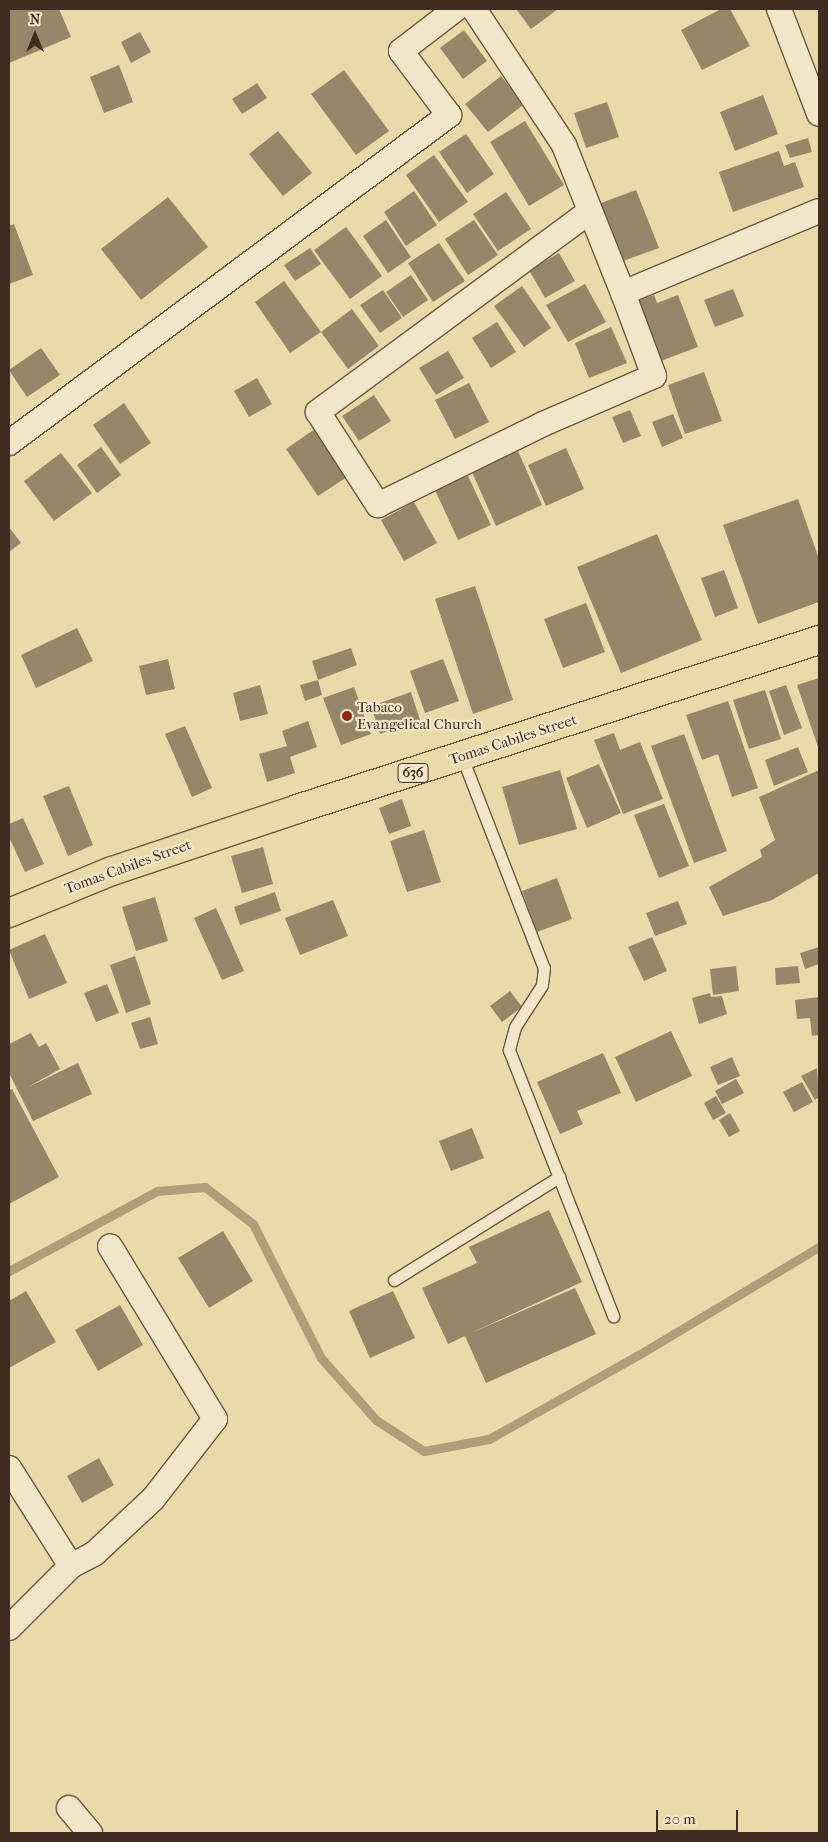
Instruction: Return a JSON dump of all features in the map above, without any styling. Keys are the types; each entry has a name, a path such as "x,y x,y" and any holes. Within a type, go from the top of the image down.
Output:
{"main road":[{"name":"Tomas Cabiles Street","path":"9,913 130,865 819,640"}],"street":[{"path":"9,443 449,114 401,51 456,9"},
{"path":"474,9 564,145 654,376 543,424 378,505 318,412 589,212"},
{"path":"779,9 819,114"},
{"path":"622,293 819,211"},
{"path":"9,1628 71,1566 95,1553 153,1499 215,1419 110,1246"},
{"path":"9,1468 71,1566"},
{"path":"69,1808 90,1833"}],"lane":[{"path":"462,757 544,968 542,986 515,1027 509,1050 613,1316"},
{"path":"394,1280 559,1176"}],"building":[{"path":"9,9 59,9 71,37 9,63"},
{"path":"516,9 558,9 531,29"},
{"path":"721,9 730,9 750,46 702,70 681,30"},
{"path":"464,30 487,61 463,79 440,48"},
{"path":"140,32 151,52 131,63 121,42"},
{"path":"119,65 133,102 104,113 90,77"},
{"path":"344,70 389,131 356,155 311,94"},
{"path":"501,76 523,105 488,132 465,104"},
{"path":"257,83 267,98 242,114 232,99"},
{"path":"763,95 778,134 735,151 720,112"},
{"path":"607,102 619,137 586,148 574,113"},
{"path":"525,121 564,185 529,206 490,142"},
{"path":"278,131 312,173 283,196 249,154"},
{"path":"466,134 494,174 467,193 439,152"},
{"path":"808,138 812,152 790,158 785,145"},
{"path":"779,151 784,166 795,162 804,187 733,212 719,172"},
{"path":"434,155 468,202 439,222 406,175"},
{"path":"636,190 659,248 623,261 601,203"},
{"path":"414,191 437,225 406,246 384,212"},
{"path":"506,192 531,229 498,251 473,214"},
{"path":"168,197 208,247 141,300 101,249"},
{"path":"386,220 411,257 388,273 363,236"},
{"path":"474,220 498,255 468,275 445,239"},
{"path":"14,224 33,275 9,284 9,226"},
{"path":"346,227 382,276 350,299 314,250"},
{"path":"439,243 465,281 433,302 408,263"},
{"path":"310,248 321,264 295,281 284,265"},
{"path":"559,253 575,281 545,298 529,270"},
{"path":"411,275 428,300 403,317 386,292"},
{"path":"284,281 321,332 290,353 255,302"},
{"path":"585,284 606,322 568,342 546,305"},
{"path":"522,286 551,328 524,347 494,306"},
{"path":"733,289 744,316 715,327 704,300"},
{"path":"383,290 402,318 380,333 360,305"},
{"path":"654,295 657,303 678,295 698,347 658,362 635,302"},
{"path":"352,309 379,346 348,369 321,332"},
{"path":"497,322 516,352 491,368 472,338"},
{"path":"611,327 627,363 589,378 575,343"},
{"path":"41,348 60,375 27,397 9,370"},
{"path":"448,351 464,378 436,395 419,368"},
{"path":"704,372 722,421 685,434 668,385"},
{"path":"257,378 272,404 249,417 234,391"},
{"path":"469,383 489,422 455,439 435,400"},
{"path":"374,395 391,421 359,441 342,416"},
{"path":"124,403 151,443 120,464 93,425"},
{"path":"630,410 641,436 623,443 612,417"},
{"path":"673,414 683,438 662,447 652,422"},
{"path":"315,429 347,477 318,496 286,449"},
{"path":"101,447 121,475 97,493 77,465"},
{"path":"566,448 584,489 546,506 528,465"},
{"path":"518,451 542,505 496,526 472,472"},
{"path":"61,453 92,493 54,521 24,481"},
{"path":"468,476 491,525 458,540 435,490"},
{"path":"798,499 819,559 819,602 758,624 723,525"},
{"path":"414,502 437,543 404,561 381,520"},
{"path":"9,527 21,543 9,552"},
{"path":"657,534 702,640 621,673 577,567"},
{"path":"724,570 738,608 715,617 701,578"},
{"path":"475,586 513,700 473,714 435,599"},
{"path":"586,603 605,652 563,668 544,619"},
{"path":"77,628 93,661 36,688 21,655"},
{"path":"351,648 357,665 318,680 312,661"},
{"path":"168,659 175,689 146,695 139,666"},
{"path":"443,659 459,701 425,713 410,671"},
{"path":"819,678 819,750 797,685"},
{"path":"318,680 322,695 305,701 300,685"},
{"path":"260,685 268,714 240,721 233,693"},
{"path":"786,685 802,728 784,735 769,691"},
{"name":"Tabaco Evangelical Church","path":"354,687 371,734 341,745 323,698"},
{"path":"765,690 781,739 749,749 733,700"},
{"path":"411,692 420,720 380,734 371,706"},
{"path":"728,701 758,788 732,797 718,754 702,760 686,715"},
{"path":"308,721 317,747 290,757 295,773 267,782 259,754 287,746 282,731"},
{"path":"185,726 212,788 192,797 165,734"},
{"path":"614,733 620,750 640,742 663,799 623,814 594,740"},
{"path":"684,734 727,851 694,863 651,746"},
{"path":"798,747 808,772 774,786 765,760"},
{"path":"599,764 621,813 587,828 566,778"},
{"path":"560,770 577,829 519,845 502,787"},
{"path":"819,770 819,873 772,900 723,916 709,887 762,857 760,850 775,840 759,797"},
{"path":"69,786 93,845 68,856 43,796"},
{"path":"402,799 411,826 389,834 379,808"},
{"path":"664,804 689,866 659,878 634,815"},
{"path":"23,818 44,864 25,872 9,837 9,824"},
{"path":"424,830 441,882 407,892 390,841"},
{"path":"263,847 273,884 242,893 231,856"},
{"path":"557,878 572,919 537,932 522,891"},
{"path":"275,892 281,911 240,925 234,907"},
{"path":"155,897 168,941 136,951 122,907"},
{"path":"333,900 348,936 300,955 285,918"},
{"path":"678,901 687,924 655,936 646,913"},
{"path":"216,908 244,971 222,980 194,918"},
{"path":"45,934 67,983 29,999 9,950"},
{"path":"652,937 667,971 644,981 628,947"},
{"path":"819,947 819,964 805,969 800,953"},
{"path":"135,956 151,1004 126,1013 110,965"},
{"path":"736,966 739,991 713,995 710,969"},
{"path":"798,966 800,983 776,985 775,968"},
{"path":"107,984 119,1013 96,1022 84,993"},
{"path":"510,991 522,1007 502,1022 490,1006"},
{"path":"710,993 711,997 722,996 727,1014 699,1024 692,998"},
{"path":"819,997 819,1035 812,1036 810,1018 797,1019 795,1000"},
{"path":"150,1017 158,1044 140,1049 131,1023"},
{"path":"671,1031 692,1076 636,1102 615,1057"},
{"path":"31,1033 39,1047 46,1043 60,1069 28,1087 78,1063 92,1094 33,1121 9,1073 9,1044"},
{"path":"603,1053 621,1093 577,1111 583,1124 560,1134 537,1082"},
{"path":"732,1057 740,1076 718,1085 710,1067"},
{"path":"817,1068 819,1097 815,1100 801,1076"},
{"path":"736,1079 744,1093 722,1104 715,1091"},
{"path":"802,1082 813,1102 794,1112 783,1092"},
{"path":"12,1089 59,1177 9,1204 9,1090"},
{"path":"716,1096 726,1113 713,1120 704,1103"},
{"path":"730,1113 740,1131 729,1137 719,1120"},
{"path":"472,1128 484,1158 451,1171 439,1141"},
{"path":"549,1210 582,1282 471,1333 575,1288 596,1334 486,1383 465,1336 448,1344 422,1288 477,1263 469,1247"},
{"path":"223,1231 253,1281 209,1308 178,1258"},
{"path":"26,1291 56,1342 9,1368 9,1301"},
{"path":"393,1291 415,1338 370,1358 349,1311"},
{"path":"120,1305 143,1345 98,1371 75,1330"},
{"path":"99,1458 114,1485 82,1503 67,1476"}],"waterway":[{"path":"9,1271 157,1191 205,1187 253,1224 321,1358 376,1420 424,1451 489,1439 645,1351 819,1247"}],"place":[{"name":"Tabaco Evangelical Church","path":"347,716"}]}
